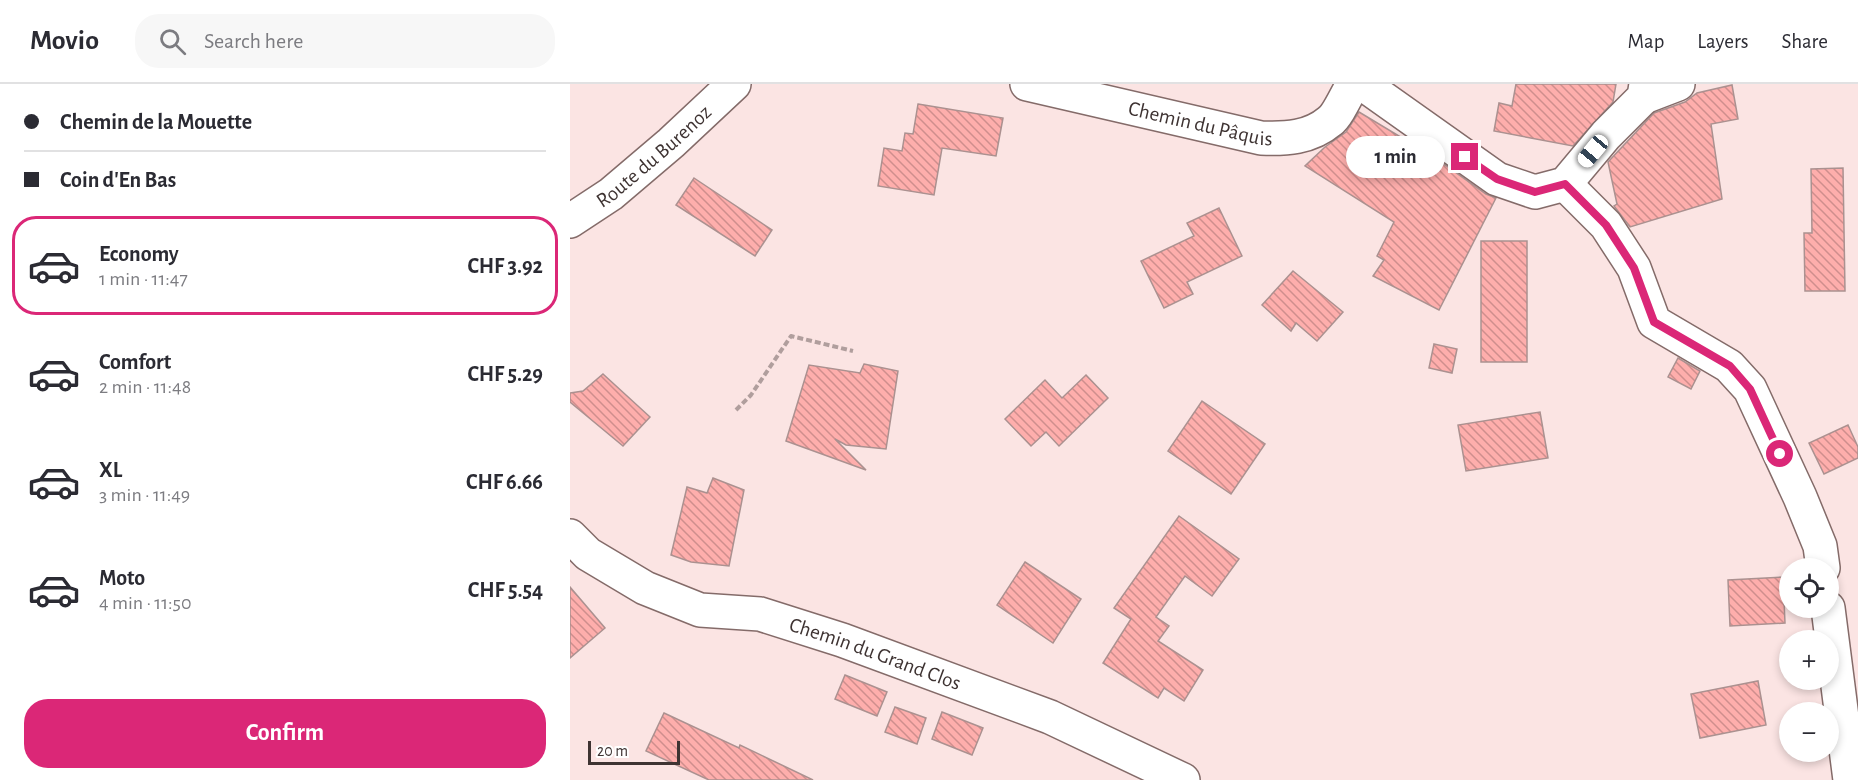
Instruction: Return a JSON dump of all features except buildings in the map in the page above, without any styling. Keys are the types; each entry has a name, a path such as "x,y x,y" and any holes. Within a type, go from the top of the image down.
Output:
{"street":[{"name":"Route du Burenoz","path":"570,221 612,194 734,84"},
{"name":"Chemin du Pâquis","path":"1027,84 1261,138 1285,139 1306,135 1331,120 1353,84"},
{"path":"1363,84 1497,179 1535,192 1565,184 1645,91 1678,84"},
{"path":"1565,184 1606,225 1634,268 1654,322 1730,366 1750,389 1800,497 1820,546 1821,558"},
{"name":"Chemin du Grand Clos","path":"570,536 588,554 645,588 700,610 760,614 842,640 1050,717 1184,780"},
{"path":"1829,618 1850,780"}],"path":[{"path":"736,410 751,395 791,336 853,351"}],"route":[{"path":"1465,157 1497,179 1535,192 1565,184 1606,225 1634,268 1654,322 1730,366 1750,389 1780,454"}]}
